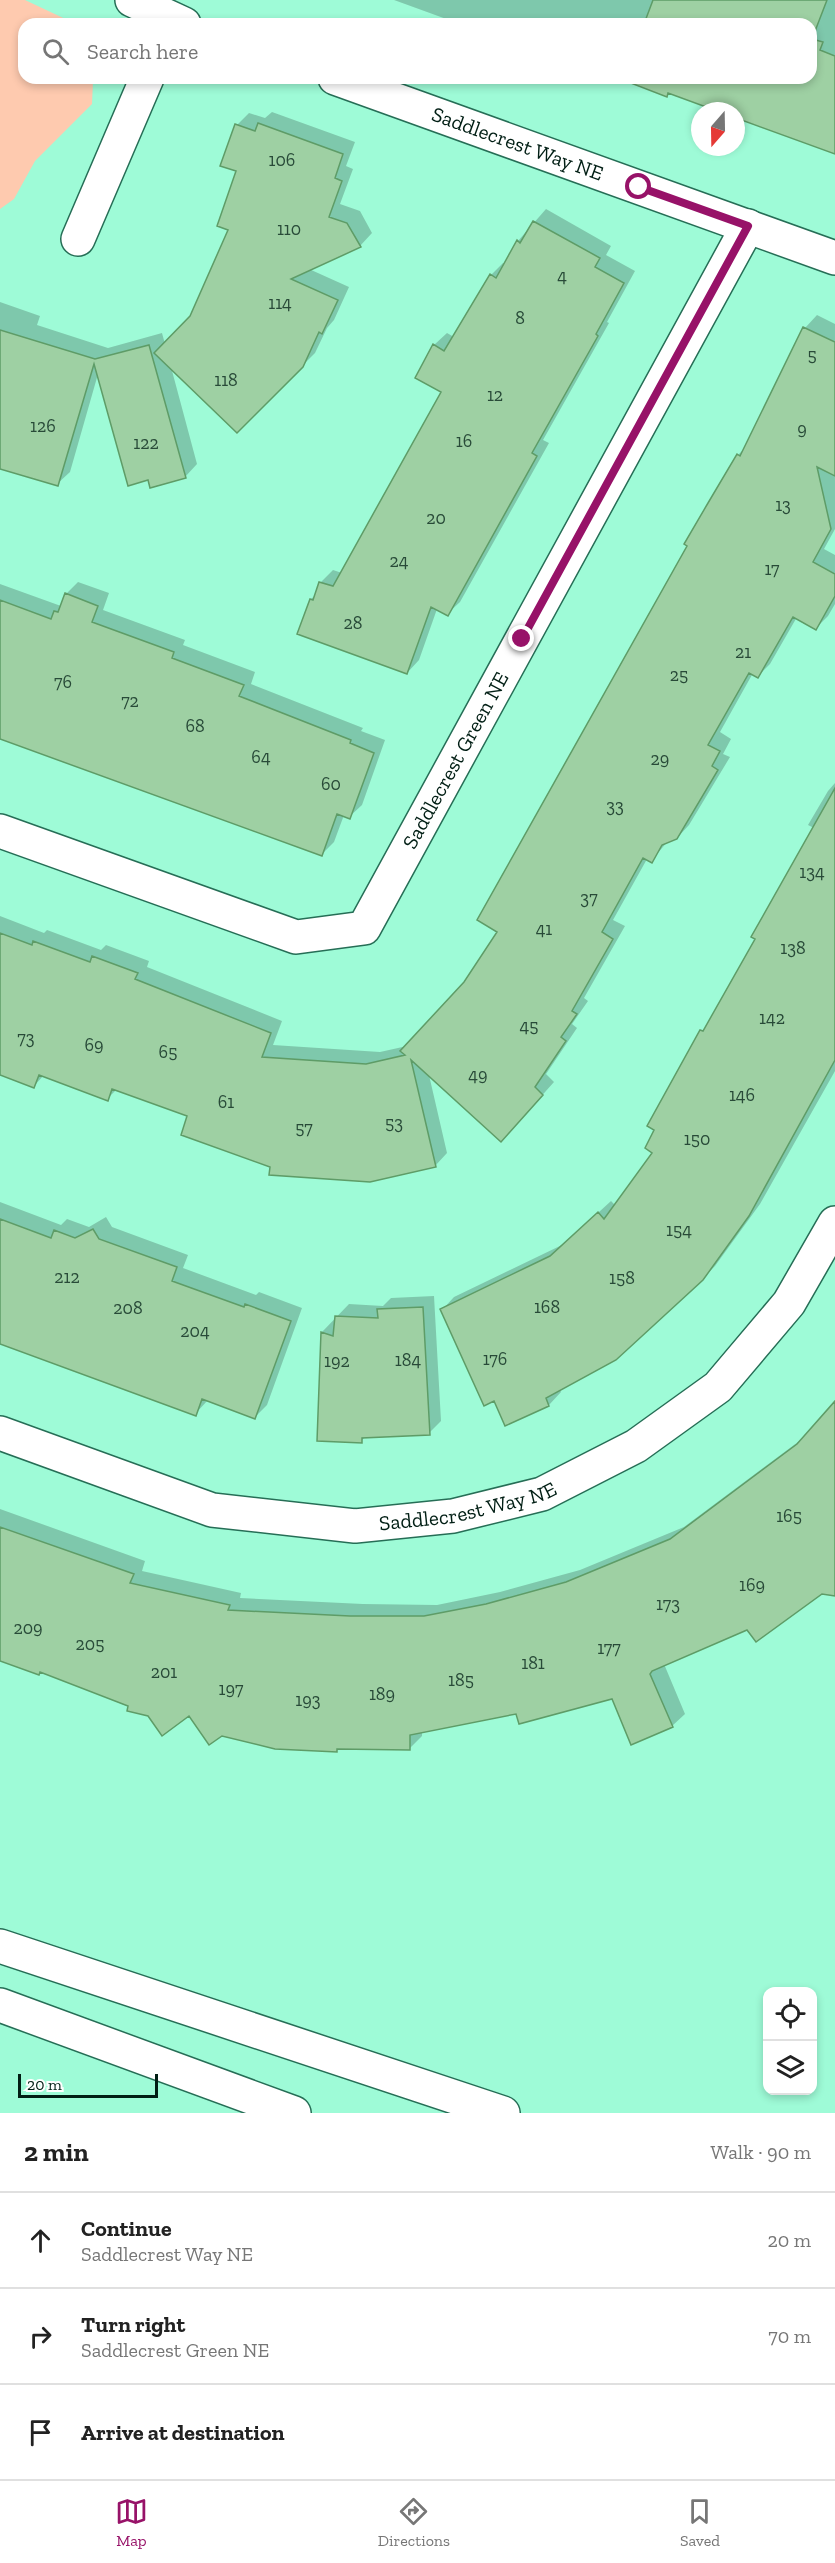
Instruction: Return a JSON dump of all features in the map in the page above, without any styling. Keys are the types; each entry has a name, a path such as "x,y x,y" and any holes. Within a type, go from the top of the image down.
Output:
{"street":[{"path":"132,0 166,18"},
{"path":"78,239 144,84"},
{"name":"Saddlecrest Way NE","path":"352,84 835,258"},
{"name":"Saddlecrest Green NE","path":"0,831 296,937 364,928 748,226"},
{"name":"Saddlecrest Way NE","path":"0,1433 212,1510 355,1526 453,1516 542,1494 636,1446 718,1387 789,1303 835,1223"},
{"path":"0,1946 503,2113"},
{"path":"0,2005 294,2113"}],"shaded area":[{"path":"0,0 25,0 63,18 18,18 18,84 93,84 92,104 35,161 14,199 0,209"}],"building":[{"path":"653,0 827,0 817,26 817,18 646,18"},
{"path":"817,40 823,42 820,50 835,56 835,154 745,121 745,102 692,102 668,93 667,97 633,84 817,84"},
{"path":"258,123 343,154 335,178 342,181 329,217 347,223 361,247 291,279 338,300 322,334 319,332 303,367 237,433 154,353 190,316 228,230 217,226 236,171 220,166 235,124 255,131"},
{"path":"533,221 600,258 595,267 624,283 596,334 598,336 532,453 537,456 448,616 431,607 407,674 297,634 319,582 333,586 441,392 415,378 433,344 444,351 490,274 496,278 517,240 520,243"},
{"path":"803,327 835,342 835,476 817,467 831,529 813,562 835,574 835,596 816,630 793,617 758,678 749,673 708,745 720,751 712,766 718,770 677,839 662,845 652,863 643,858 602,932 613,939 572,1011 577,1014 561,1037 566,1041 535,1087 543,1095 501,1142 411,1060 436,1167 370,1182 269,1175 270,1167 181,1135 187,1116 112,1089 108,1101 39,1075 34,1088 0,1075 0,933 32,945 33,941 90,962 92,956 138,973 135,979 271,1033 262,1057 366,1064 405,1055 400,1051 464,982 497,932 477,920 687,546 684,544 737,454 740,456"},
{"path":"0,330 95,359 149,345 186,478 150,488 148,480 128,486 94,364 58,486 0,469"},
{"path":"65,593 98,606 92,622 174,652 172,658 244,685 239,696 351,740 350,743 374,753 350,819 337,814 322,856 0,739 0,600 51,619 54,611 58,612"},
{"path":"835,788 835,1060 749,1216 703,1280 616,1360 546,1398 549,1406 505,1426 494,1401 484,1406 440,1309 550,1256 598,1212 604,1219 652,1153 645,1148 654,1130 647,1126 700,1030 703,1031 755,939 751,937"},
{"path":"0,1219 51,1238 54,1230 75,1238 93,1229 99,1239 177,1267 172,1281 291,1321 255,1419 202,1399 196,1416 0,1344"},
{"path":"423,1307 430,1435 362,1438 362,1443 317,1441 321,1332 333,1336 335,1316 378,1318 377,1309"},
{"path":"835,1401 835,1596 822,1594 756,1642 747,1630 652,1671 650,1674 673,1727 631,1745 612,1699 519,1724 516,1714 410,1735 410,1750 337,1749 337,1752 275,1749 222,1736 209,1745 189,1716 162,1736 148,1716 127,1711 128,1706 40,1672 39,1675 0,1661 0,1527 134,1574 130,1583 230,1605 228,1610 350,1616 424,1616 486,1604 566,1582 670,1539 797,1444"}],"route":[{"path":"522,639 748,226 639,187"}]}
